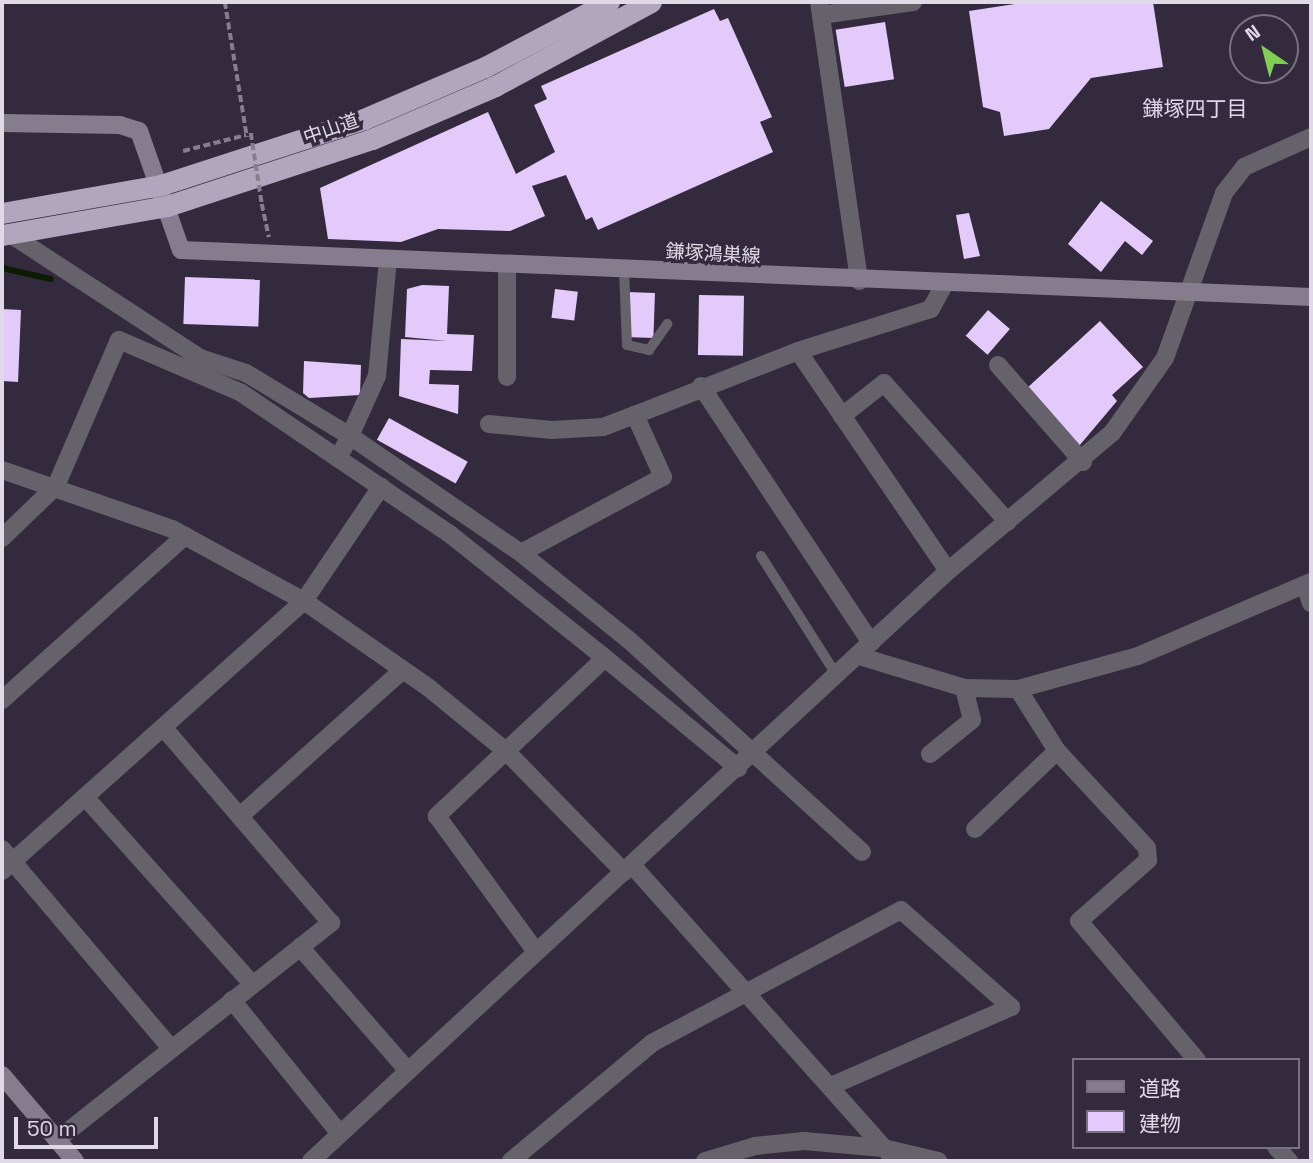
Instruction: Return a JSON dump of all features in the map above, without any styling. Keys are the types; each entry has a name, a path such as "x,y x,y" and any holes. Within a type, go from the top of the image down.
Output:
{"highway":[{"name":"中山道","path":"2,213 161,185 251,156 461,77 609,2"},
{"name":"中山道","path":"6,234 167,206 372,139 495,86 652,2"}],"main road":[{"name":"鎌塚鴻巣線","path":"2,123 120,125 139,131 161,185 181,250 943,287 1311,298"},
{"path":"2,1075 75,1161"}],"street":[{"path":"859,281 820,8 913,2"},
{"path":"310,1161 534,949 756,752 948,571 1083,462 1165,358 1231,184 1244,167 1311,137"},
{"path":"6,234 200,358 246,373 350,436 521,553 756,752 862,852"},
{"path":"338,458 377,376 388,260"},
{"path":"507,265 507,377"},
{"path":"489,424 552,430 603,427 701,386 798,351 931,309 943,287"},
{"path":"2,538 56,486 119,340 240,392 381,487 605,658 738,768"},
{"path":"798,351 948,571"},
{"path":"998,365 1083,462"},
{"path":"842,416 884,383 1008,522"},
{"path":"701,386 865,649 964,688 1018,689 1138,656 1308,583 1311,603"},
{"path":"521,553 663,477 635,415"},
{"path":"2,470 56,486 185,536 304,601 403,670 506,751 628,868 748,995 891,1156"},
{"path":"171,1048 5,861 85,797 304,601 381,487"},
{"path":"2,700 185,536"},
{"path":"534,949 437,816 605,658"},
{"path":"240,816 403,670"},
{"path":"930,754 972,720 964,688"},
{"path":"1018,689 1057,751 1147,848 1148,860 1079,921 1195,1058"},
{"path":"57,1140 331,923 163,727"},
{"path":"975,829 1057,751"},
{"path":"85,797 252,984"},
{"path":"511,1161 652,1043 748,995 901,910 1012,1007 831,1087"},
{"path":"300,947 408,1071"},
{"path":"232,1000 340,1134"},
{"path":"705,1161 755,1146 804,1141 937,1161"}],"lane":[{"path":"624,270 627,345 649,350 667,324"},
{"path":"761,556 836,674"}],"path":[{"path":"225,2 251,156"},
{"path":"183,150 251,133 269,239 283,240"}],"building":[{"path":"1027,2 1153,2 1163,67 1091,78 1049,129 1004,136 1000,112 983,107 969,11"},
{"path":"714,9 720,21 728,18 772,117 760,122 773,152 598,230 592,217 586,220 566,175 532,186 545,216 510,231 438,229 401,242 328,239 320,188 488,112 516,174 555,152 534,105 547,99 541,86"},
{"path":"885,22 894,79 845,87 836,30"},
{"path":"1101,201 1153,241 1142,255 1125,241 1101,272 1068,244"},
{"path":"969,213 980,256 964,259 956,215"},
{"path":"185,277 260,280 258,327 183,324"},
{"path":"422,285 449,286 447,334 474,335 472,371 430,370 429,384 459,385 458,414 399,396 401,339 447,341 405,337 407,289"},
{"path":"555,289 578,292 574,321 551,318"},
{"path":"627,292 655,293 653,338 625,337"},
{"path":"699,295 744,296 743,356 698,355"},
{"path":"2,309 21,310 18,382 2,381"},
{"path":"988,310 1010,329 988,355 966,336"},
{"path":"1100,321 1143,367 1112,395 1117,401 1079,446 1026,389"},
{"path":"304,361 361,365 360,395 309,398 303,393"},
{"path":"389,418 468,462 456,483 377,440"}],"waterway":[{"path":"2,268 51,279"}],"district":[{"name":"鎌塚四丁目","path":"1195,109"}]}
